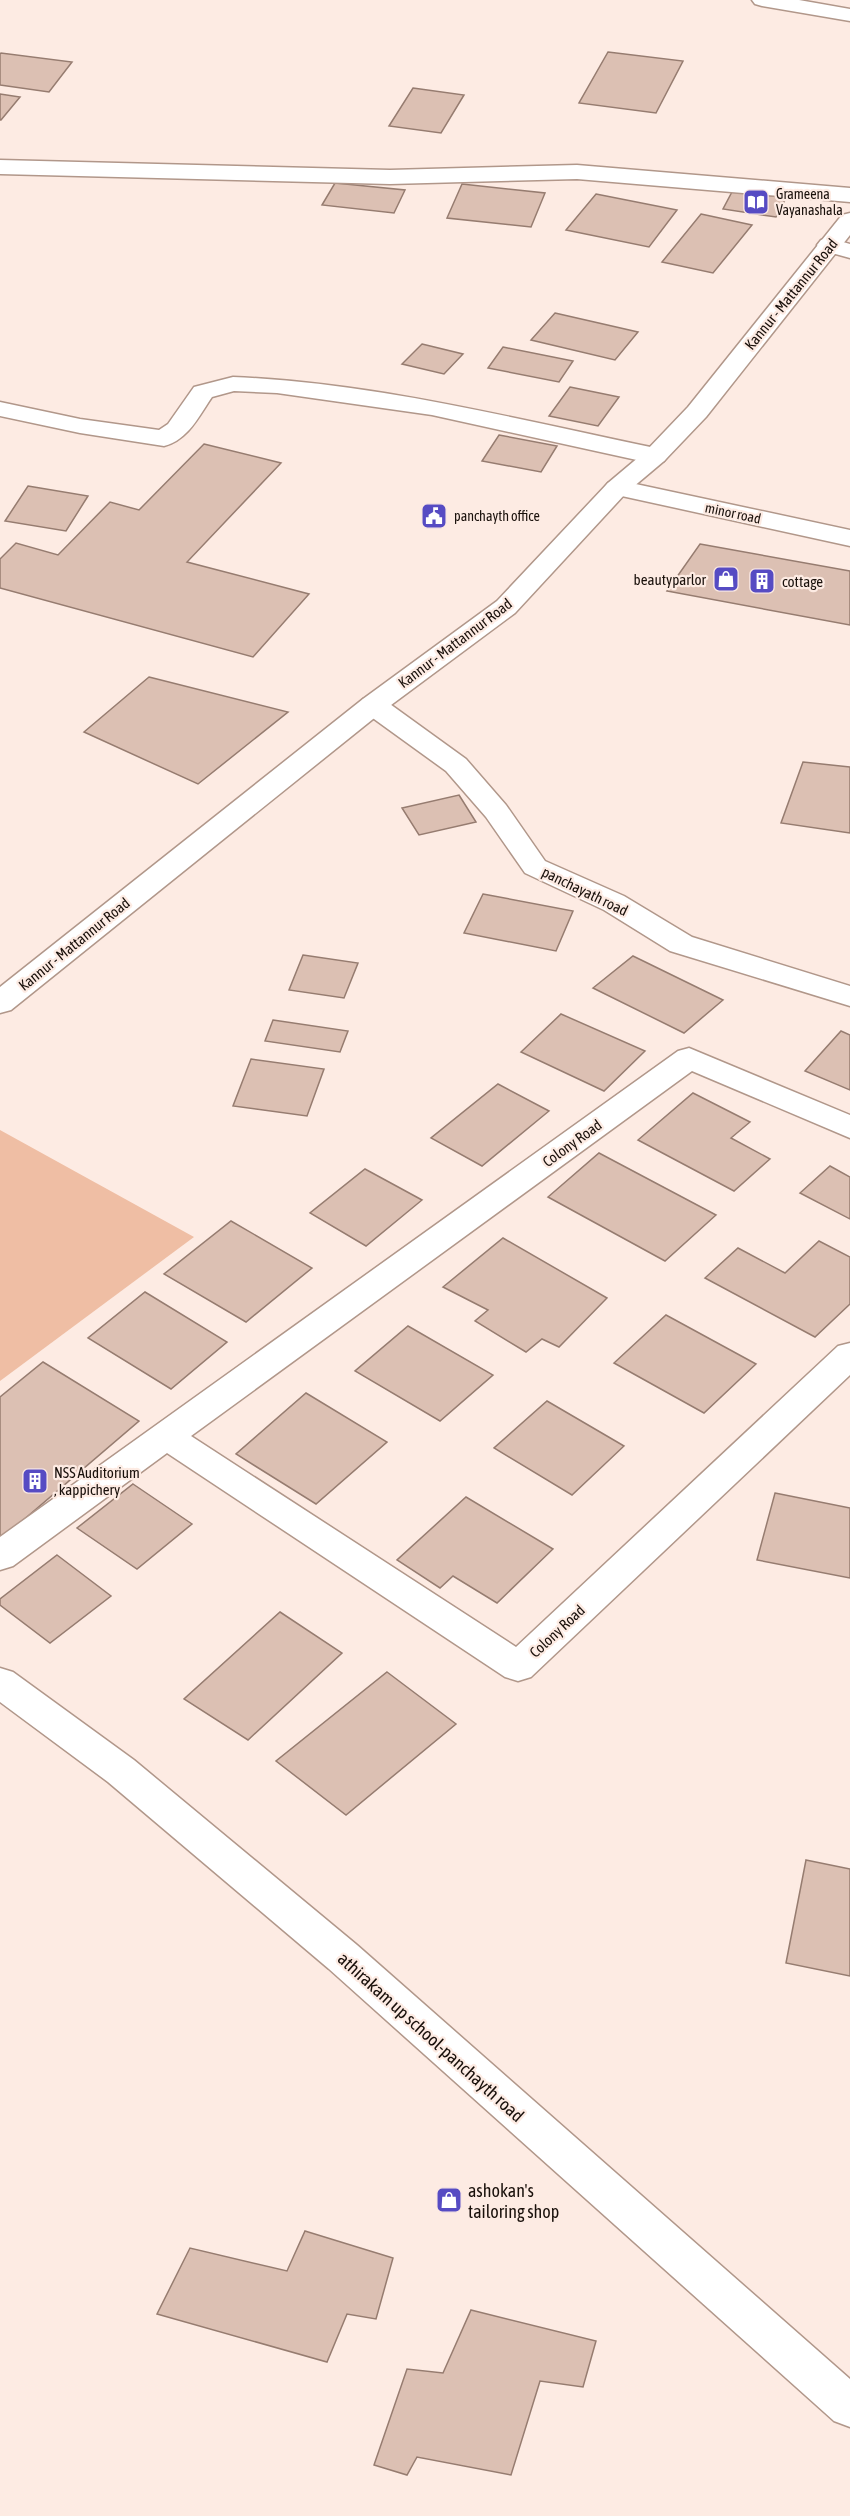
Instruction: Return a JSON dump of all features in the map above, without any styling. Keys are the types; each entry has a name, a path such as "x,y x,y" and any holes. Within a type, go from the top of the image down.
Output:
{"street":[{"path":"762,0 850,15"},
{"path":"0,167 390,177 577,172 850,195"},
{"name":"Kannur - Mattannur Road","path":"0,1003 373,705 506,607 617,488 655,456 697,412 839,248 850,220"},
{"path":"0,409 90,428 164,438 177,429 203,392 233,384 277,386 432,408 655,456"},
{"name":"minor road","path":"617,488 850,538"},
{"name":"panchayath road","path":"373,705 456,765 496,811 535,867 614,903 681,945 850,996"},
{"name":"Colony Road","path":"0,1556 689,1058 850,1127"},
{"name":"Colony Road","path":"166,1436 518,1667 850,1355"},
{"name":"athirakam up school-panchayth road","path":"0,1682 121,1771 343,1957 850,2407"}],"shaded area":[{"path":"0,1130 194,1237 0,1381"}],"building":[{"path":"608,52 683,61 656,113 579,103"},
{"path":"0,54 72,62 49,92 0,85"},
{"path":"413,88 464,95 441,133 389,126"},
{"path":"0,94 20,97 1,120 0,120"},
{"path":"335,183 405,190 394,213 322,205"},
{"path":"462,184 545,193 531,227 447,218"},
{"path":"733,190 786,198 776,217 723,209"},
{"path":"596,194 677,210 649,247 566,230"},
{"path":"701,214 752,225 713,273 662,262"},
{"path":"555,313 638,332 615,360 531,340"},
{"path":"422,344 463,354 444,374 402,364"},
{"path":"503,347 573,361 559,382 488,368"},
{"path":"570,387 619,397 598,426 549,416"},
{"path":"499,435 557,446 541,472 482,461"},
{"path":"204,444 281,463 187,562 309,594 253,657 0,588 0,559 16,543 58,555 110,502 139,510"},
{"path":"28,486 88,496 66,531 5,521"},
{"name":"cottage","path":"700,544 850,571 850,625 667,591"},
{"path":"149,677 288,712 198,784 84,732"},
{"path":"803,762 850,767 850,833 781,823"},
{"path":"459,795 476,822 419,835 402,808"},
{"path":"483,894 573,911 556,951 464,933"},
{"path":"303,955 358,963 344,998 289,990"},
{"path":"633,956 723,1000 684,1033 593,988"},
{"path":"561,1014 645,1051 604,1091 521,1052"},
{"path":"273,1020 348,1031 340,1052 265,1041"},
{"path":"841,1031 850,1035 850,1090 805,1071"},
{"path":"251,1059 324,1069 307,1116 233,1106"},
{"path":"498,1084 549,1111 482,1166 431,1138"},
{"path":"693,1093 750,1122 731,1138 770,1159 734,1191 638,1140"},
{"path":"599,1153 716,1215 665,1261 548,1197"},
{"path":"830,1166 850,1177 850,1219 800,1193"},
{"path":"365,1169 422,1200 366,1246 310,1213"},
{"path":"231,1221 312,1268 246,1322 164,1274"},
{"path":"503,1238 607,1298 559,1347 542,1339 526,1352 475,1321 488,1310 443,1287"},
{"path":"819,1241 850,1257 850,1304 815,1337 705,1278 738,1248 785,1273"},
{"path":"145,1292 227,1342 171,1389 88,1338"},
{"path":"666,1315 756,1364 704,1413 614,1363"},
{"path":"408,1326 493,1375 440,1421 355,1371"},
{"name":"NSS Auditorium , kappichery","path":"43,1362 139,1421 0,1540 0,1397"},
{"path":"306,1393 387,1442 316,1504 236,1454"},
{"path":"547,1401 624,1446 572,1495 494,1448"},
{"path":"133,1484 192,1524 137,1569 77,1528"},
{"path":"775,1493 850,1508 850,1578 757,1560"},
{"path":"466,1497 553,1549 497,1603 453,1576 440,1588 397,1560"},
{"path":"57,1555 111,1596 50,1643 0,1605 0,1599"},
{"path":"280,1612 342,1653 248,1740 184,1699"},
{"path":"387,1672 456,1724 346,1815 276,1761"},
{"path":"806,1860 850,1869 850,1976 786,1963"},
{"path":"305,2231 393,2258 376,2319 347,2314 327,2362 157,2314 190,2248 287,2271"},
{"path":"471,2310 596,2341 583,2387 540,2381 511,2475 417,2457 407,2475 374,2465 407,2369 443,2373"}],"place":[{"name":"Grameena Vayanashala","path":"756,202"},
{"name":"panchayth office","path":"434,516"},
{"name":"beautyparlor","path":"726,579"},
{"name":"cottage","path":"762,581"},
{"name":"NSS Auditorium , kappichery","path":"35,1481"},
{"name":"ashokan's tailoring shop","path":"449,2200"}]}
